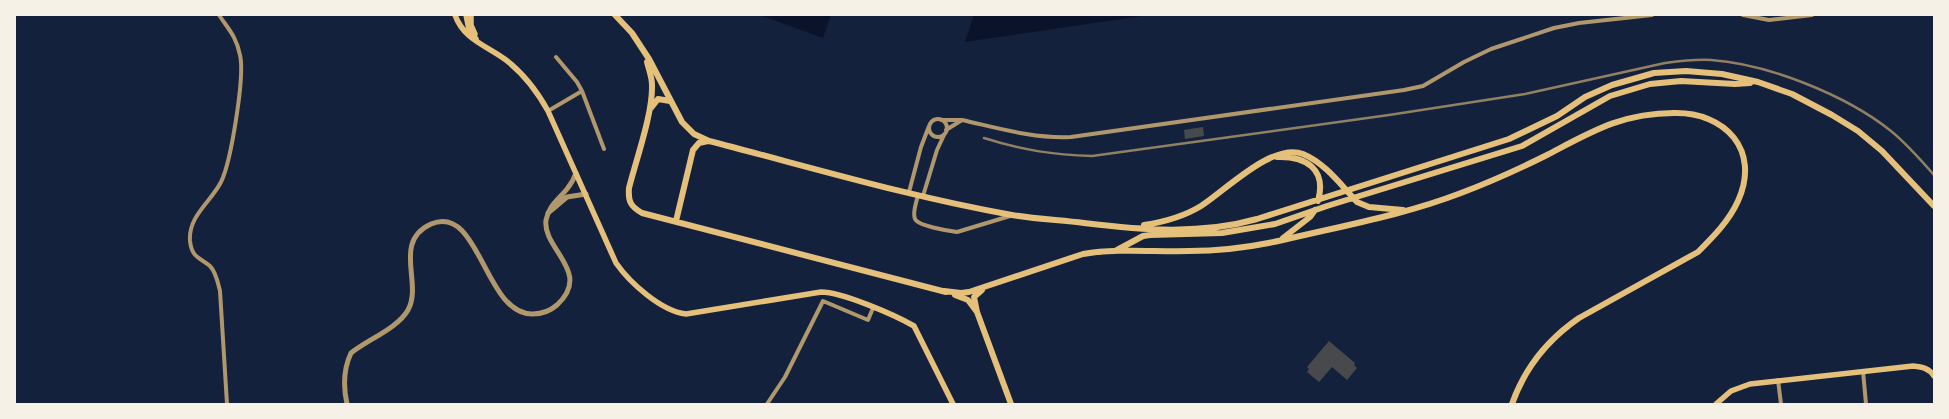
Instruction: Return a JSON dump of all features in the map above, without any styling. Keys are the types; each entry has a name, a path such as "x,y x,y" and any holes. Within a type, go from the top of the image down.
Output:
{"main road":[{"path":"455,15 468,36 504,59 518,70 532,86 548,111 612,256 620,269 656,301 669,310 686,314 821,292 835,294 903,319 914,326 953,404"},
{"path":"466,15 469,30 481,45"},
{"path":"471,15 473,30 481,45"},
{"path":"615,15 632,34 649,59 670,101 687,128 694,134 710,141 921,196 1014,215 1104,226 1161,229 1205,229 1245,222 1509,139 1557,116 1598,90 1654,73 1694,71 1722,74 1758,82 1832,115 1858,131 1895,162 1934,206"},
{"path":"644,54 652,84 649,111 629,188 628,199 632,206 642,213 944,291 968,300 978,312"},
{"path":"1116,250 1143,236 1222,233 1275,224 1440,170 1502,153 1522,146 1545,134 1610,96 1637,87 1681,81 1735,84 1758,82"},
{"path":"649,111 658,100 670,101"},
{"path":"944,291 961,293 985,288 1083,254 1116,250 1190,251 1226,249 1280,241 1409,210 1460,194 1502,177 1582,135 1606,124 1626,119 1675,112 1710,119 1727,129 1739,144 1744,160 1745,184 1738,202 1714,237 1698,252 1579,318 1561,331 1549,341 1532,364 1512,404"},
{"path":"676,221 693,150 699,142 710,141"},
{"path":"1104,226 1140,226 1165,222 1184,215 1201,206 1272,157 1292,151 1301,153 1318,162 1357,202 1364,205 1409,210"},
{"path":"1272,157 1289,156 1303,160 1317,172 1321,188 1314,213 1280,241"},
{"path":"985,288 974,297 1011,404"},
{"path":"1716,404 1731,391 1740,387 1778,380 1863,370 1920,367 1931,371 1934,376"}],"street":[{"path":"219,15 235,35 241,56 239,100 228,162 221,181 196,216 191,229 190,240 192,251 198,259 210,266 215,274 220,291 227,404"},
{"path":"909,192 921,147 929,126 936,120 962,120 1027,135 1071,137 1404,90 1423,86 1491,49 1554,28 1579,23 1652,15"},
{"path":"1743,15 1769,20 1812,15"},
{"path":"556,58 577,82 582,91 604,149"},
{"path":"548,111 582,91"},
{"path":"940,120 944,122 945,132 914,212 915,218 919,223 957,232 1014,215"},
{"path":"929,126 931,134 935,137 962,120"},
{"path":"347,404 344,376 351,353 401,319 410,305 413,288 409,255 413,243 420,232 431,224 447,223 458,227 469,239 506,302 522,312 542,313 554,308 563,298 569,280 565,261 547,233 546,225 552,203 567,189 576,173"},
{"path":"548,213 567,197 586,194"},
{"path":"767,404 785,377 823,301 868,320 873,308"},
{"path":"1863,370 1866,404"},
{"path":"1778,380 1781,404"}],"water":[{"path":"760,15 831,15 823,38"},
{"path":"974,15 1149,15 965,42"}],"building":[{"path":"1203,127 1204,136 1185,139 1184,130"},
{"path":"1329,341 1355,363 1354,365 1357,368 1347,380 1332,367 1319,382 1307,372 1309,369 1307,367"}],"railway":[{"path":"984,138 1038,151 1092,156 1389,115 1525,94 1665,63 1711,60 1757,68 1781,75 1852,105 1891,131 1908,146 1934,175"}]}
